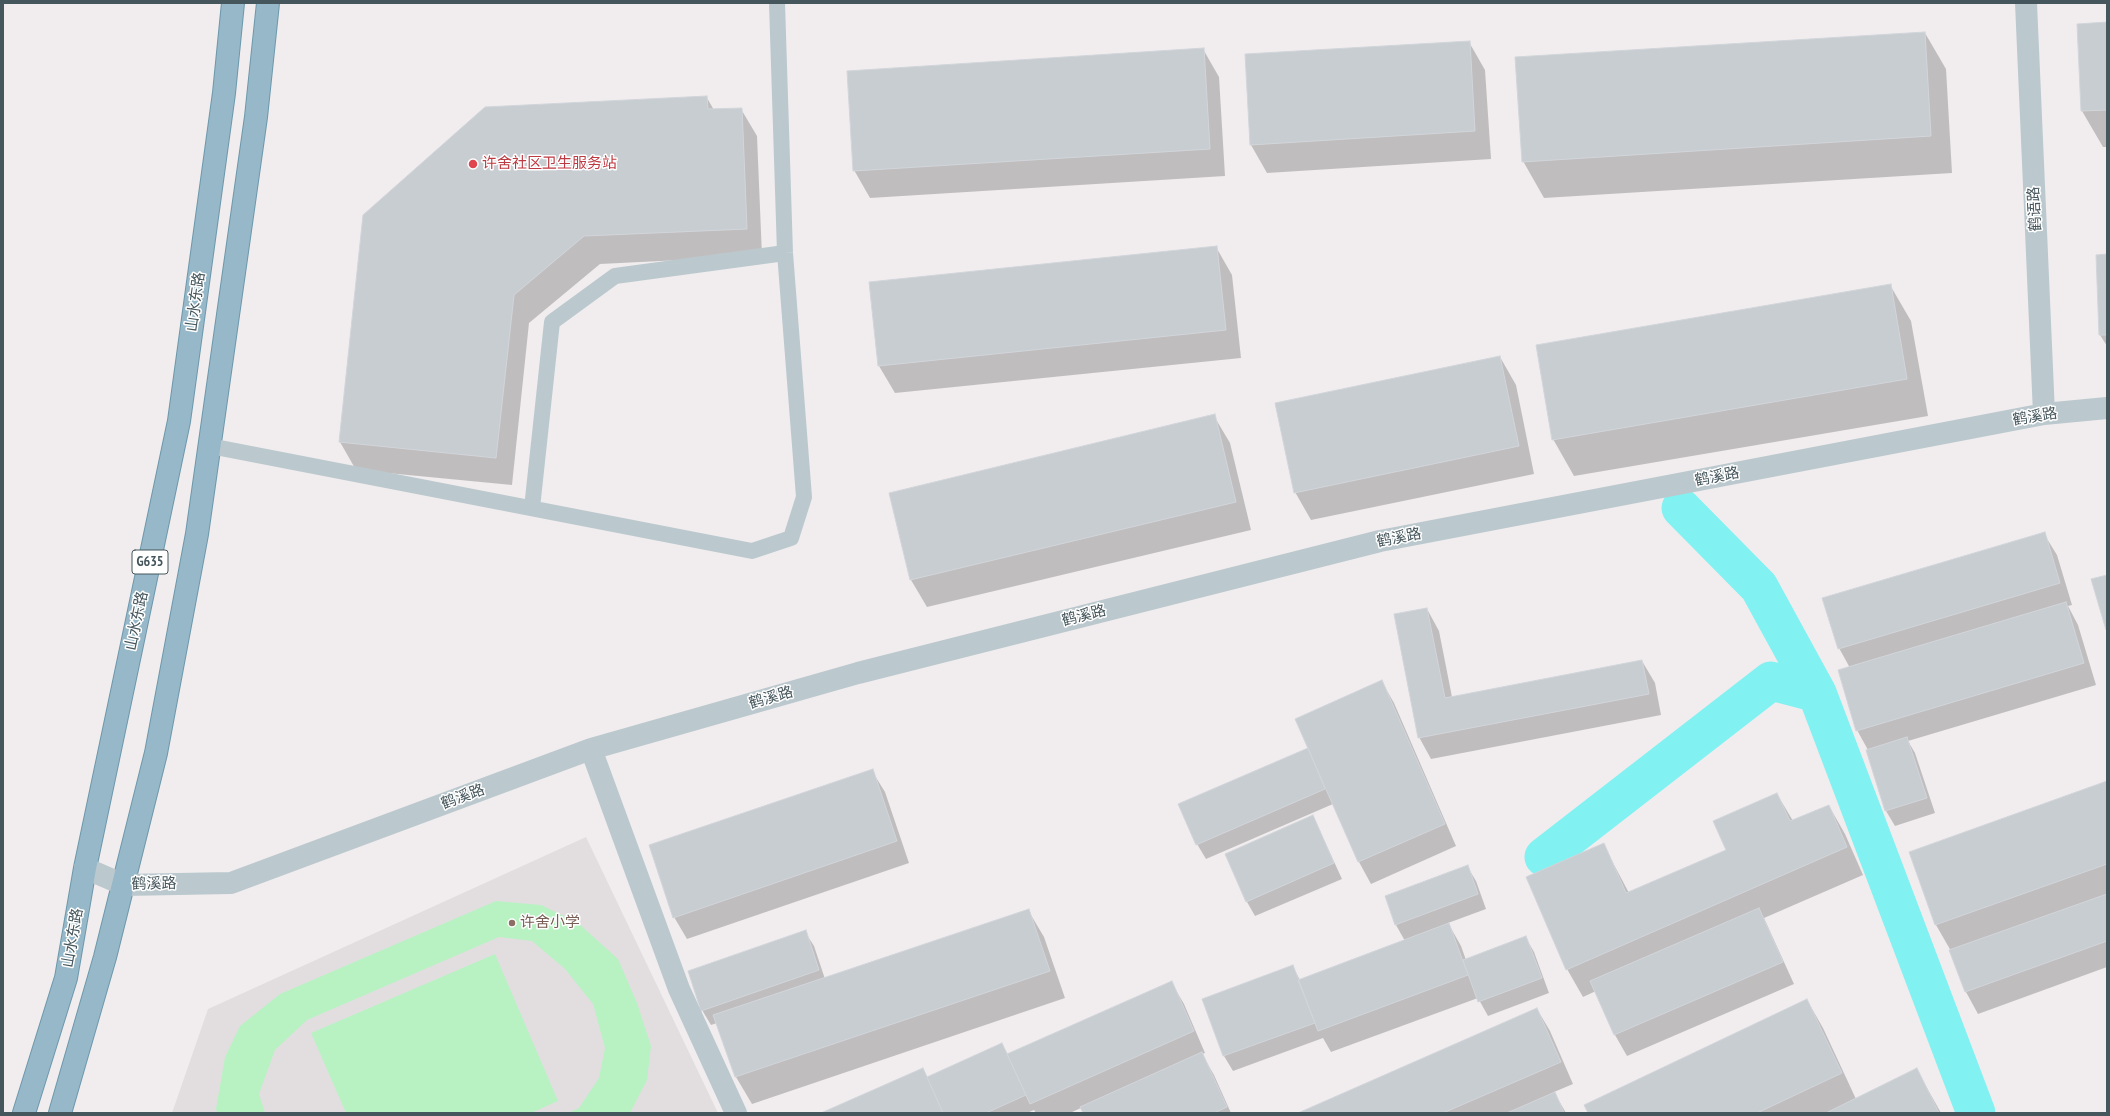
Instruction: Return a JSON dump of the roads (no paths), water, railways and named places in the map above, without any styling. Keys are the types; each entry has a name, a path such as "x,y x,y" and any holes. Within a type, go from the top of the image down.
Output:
{"highway":[{"name":"山水东路","path":"24,1113 66,978 85,868 179,421 224,93 233,3"},
{"name":"G635","path":"60,1113 124,884 156,753 197,534 256,117 268,3"}],"street":[{"name":"鹤语路","path":"2026,3 2044,414"},
{"name":"鹤溪路","path":"85,868 124,884 231,884 591,749 858,673 1380,541 2044,414 2107,408"},
{"path":"591,749 679,989 736,1113"}],"lane":[{"path":"210,446 752,550 791,538 804,497 786,253 777,3"},
{"path":"532,508 552,322 615,276 786,253"}],"waterway":[{"path":"1681,508 1759,587 1817,693"},
{"path":"1544,857 1771,681 1817,693 1976,1113"}],"place":[{"name":"许舍社区卫生服务站","path":"473,164"},
{"name":"许舍小学","path":"512,923"}]}
